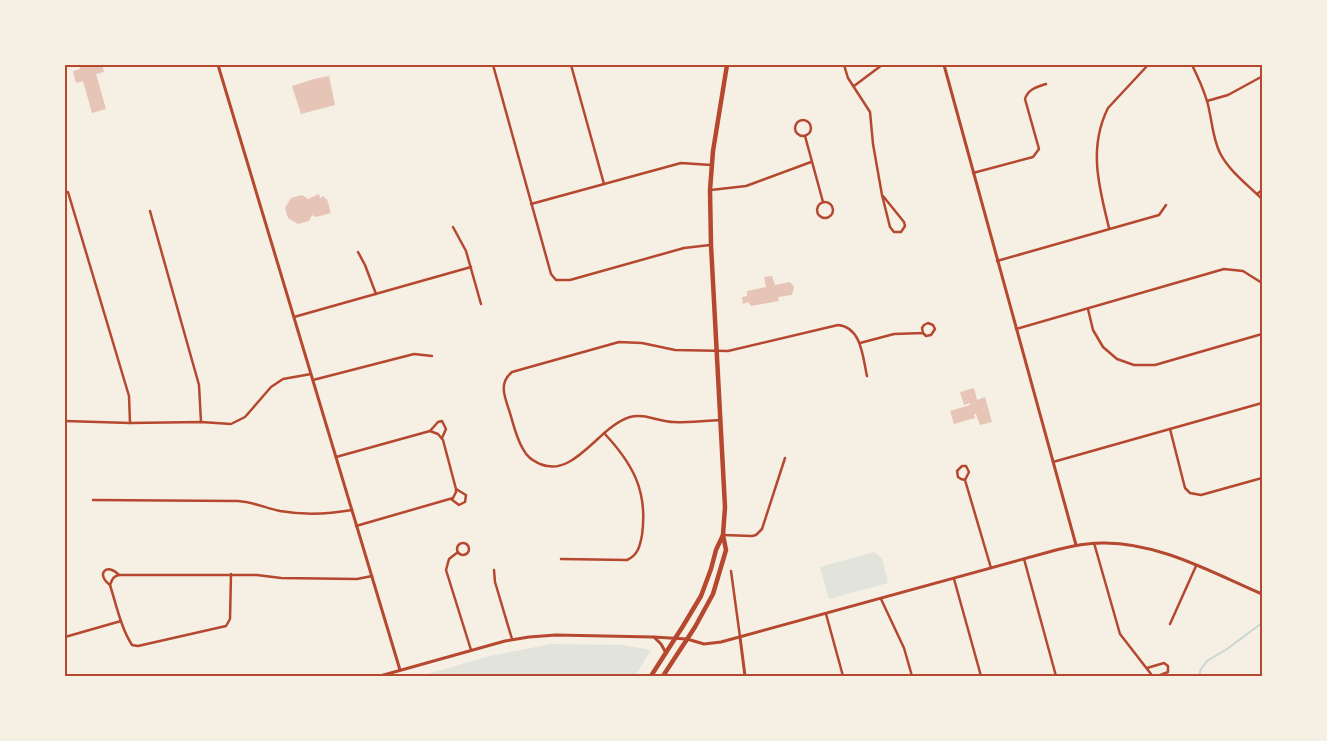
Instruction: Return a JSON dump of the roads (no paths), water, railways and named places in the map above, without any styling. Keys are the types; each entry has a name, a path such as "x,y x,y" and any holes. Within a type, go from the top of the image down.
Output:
{"main road":[{"path":"663,676 708,604 718,582 726,550 723,535 725,507 711,246 710,190 711,165 727,65"},
{"path":"651,676 701,596 723,535"}],"street":[{"path":"218,65 400,670"},
{"path":"493,65 551,274 556,280 570,280 684,248 711,246"},
{"path":"571,65 604,184"},
{"path":"844,65 848,78 870,112 873,144 883,196 890,227 894,232 901,232 905,226 904,222 883,196"},
{"path":"854,86 882,65"},
{"path":"944,65 1076,545"},
{"path":"1109,228 1097,178 1097,145 1108,108 1148,65"},
{"path":"1192,65 1207,101 1220,154 1227,164 1262,199"},
{"path":"1207,101 1228,95 1261,77"},
{"path":"973,173 1033,157 1039,149 1025,99 1031,90 1046,84"},
{"path":"800,121 806,121 811,126 808,134 805,136 799,135 796,128 800,121"},
{"path":"805,136 823,202"},
{"path":"710,190 746,186 811,162"},
{"path":"531,204 681,163 711,165"},
{"path":"1257,194 1262,190"},
{"path":"68,192 129,396 130,423"},
{"path":"823,202 828,202 832,206 832,213 827,218 819,216 817,212 820,203 823,202"},
{"path":"997,261 1159,214 1166,204"},
{"path":"150,211 199,385 201,422"},
{"path":"453,227 463,244 481,304"},
{"path":"358,252 376,294"},
{"path":"294,317 471,267"},
{"path":"1016,329 1224,269 1243,271 1262,282"},
{"path":"1088,309 1093,330 1103,347 1117,359 1134,365 1155,365 1262,334"},
{"path":"860,343 894,334 923,333 926,336 931,335 935,329 933,325 928,323 924,325 922,328 923,333"},
{"path":"720,420 675,422 635,416 618,422 567,464 555,467 545,466 530,459 521,446 504,390 506,377 512,372 619,342 642,342 675,350 728,351 838,325 849,328 860,343 867,376"},
{"path":"313,380 414,354 432,356"},
{"path":"65,422 201,422 231,424 245,417 271,387 283,379 311,374"},
{"path":"1053,462 1262,403"},
{"path":"336,457 430,431 438,422 442,421 446,429 442,438"},
{"path":"1170,429 1185,488 1190,492 1200,495 1262,478"},
{"path":"356,526 455,496 456,489 442,438 430,431"},
{"path":"561,559 627,560 634,557 638,551 644,523 642,494 628,463 603,433"},
{"path":"723,535 752,536 762,529 785,458"},
{"path":"965,480 961,479 957,474 957,471 962,466 966,466 969,472 965,480 991,568"},
{"path":"450,499 459,505 466,502 466,495 456,489"},
{"path":"93,500 238,501 293,513 352,510"},
{"path":"464,542 470,547 466,555 458,552 458,545 464,542"},
{"path":"1094,543 1120,634 1151,675"},
{"path":"380,676 512,639 556,635 653,637 676,638 710,644 740,638 1076,545 1094,543 1119,543 1143,547 1196,566 1262,594"},
{"path":"458,552 449,559 446,570 471,650"},
{"path":"1024,559 1056,676"},
{"path":"1170,624 1196,566"},
{"path":"119,575 108,569 104,571 103,578 110,585 121,621 130,641 135,646 226,626 230,619 231,574"},
{"path":"494,570 495,582 512,639"},
{"path":"730,571 746,676"},
{"path":"110,585 112,579 119,575 231,574 281,578 357,578 372,576"},
{"path":"954,579 981,676"},
{"path":"881,599 904,648 912,676"},
{"path":"826,614 843,676"},
{"path":"65,637 121,621"},
{"path":"653,637 661,644 666,654"},
{"path":"1147,668 1164,662 1168,666 1168,672 1158,676"}],"waterway":[{"path":"1199,676 1201,669 1207,661 1262,623"}]}
